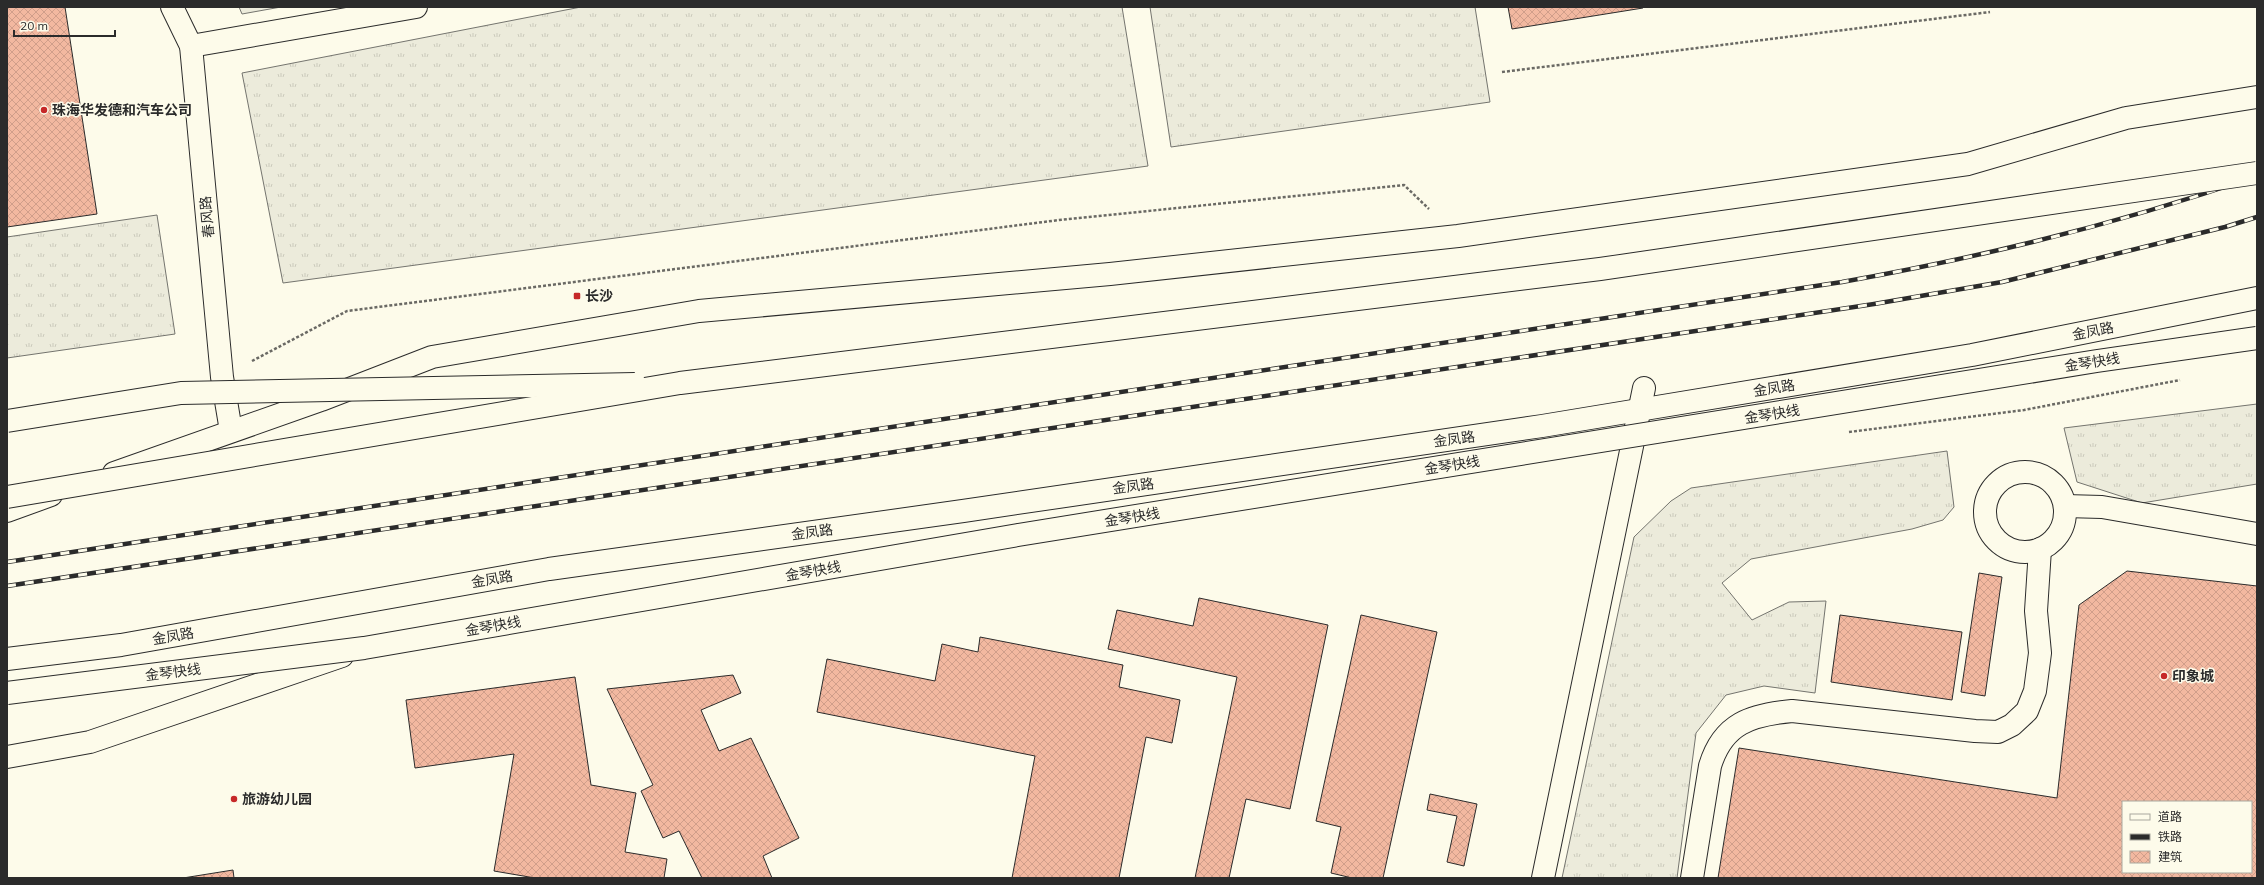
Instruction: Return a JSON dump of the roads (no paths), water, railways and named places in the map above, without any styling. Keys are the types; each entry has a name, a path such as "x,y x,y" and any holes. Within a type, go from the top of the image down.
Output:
{"main road":[{"name":"春风路","path":"172,7 191,46 222,377 231,431"},
{"path":"191,46 416,7"},
{"path":"7,511 321,400 432,358 699,311 1102,274 1458,236 1968,164 2126,118 2257,97"},
{"path":"7,497 680,383 1600,269 2257,173"},
{"name":"金凤路","path":"7,659 121,645 549,569 986,508 1640,410 1972,356 2257,298"},
{"name":"金琴快线","path":"7,694 364,648 1034,533 2089,362 2257,338"},
{"path":"7,421 181,393 680,383"},
{"path":"1542,878 1644,388"},
{"path":"2027,472 2040,474 2052,482 2061,493 2065,506 2065,519 2060,532 2051,543 2040,549 2026,552 2013,551 2000,544 1991,532 1985,519 1986,504 1990,490 2000,480 2013,473 2027,472"},
{"path":"2065,506 2102,507 2257,534"},
{"path":"1692,878 1710,766 1714,751 1726,735 1745,720 1764,714 1792,711 1975,731 1998,732 2012,725 2027,711 2035,691 2040,653 2036,611 2040,549"},
{"path":"7,757 90,742 364,648"}],"railway":[{"path":"7,562 1842,282 1947,262 2104,224 2257,176"},
{"path":"7,586 1874,304 2002,282 2225,227 2257,217"}],"place":[{"name":"珠海华发德和汽车公司","path":"44,110"},
{"name":"长沙","path":"577,296"},
{"name":"印象城","path":"2164,676"},
{"name":"旅游幼儿园","path":"234,799"}]}
